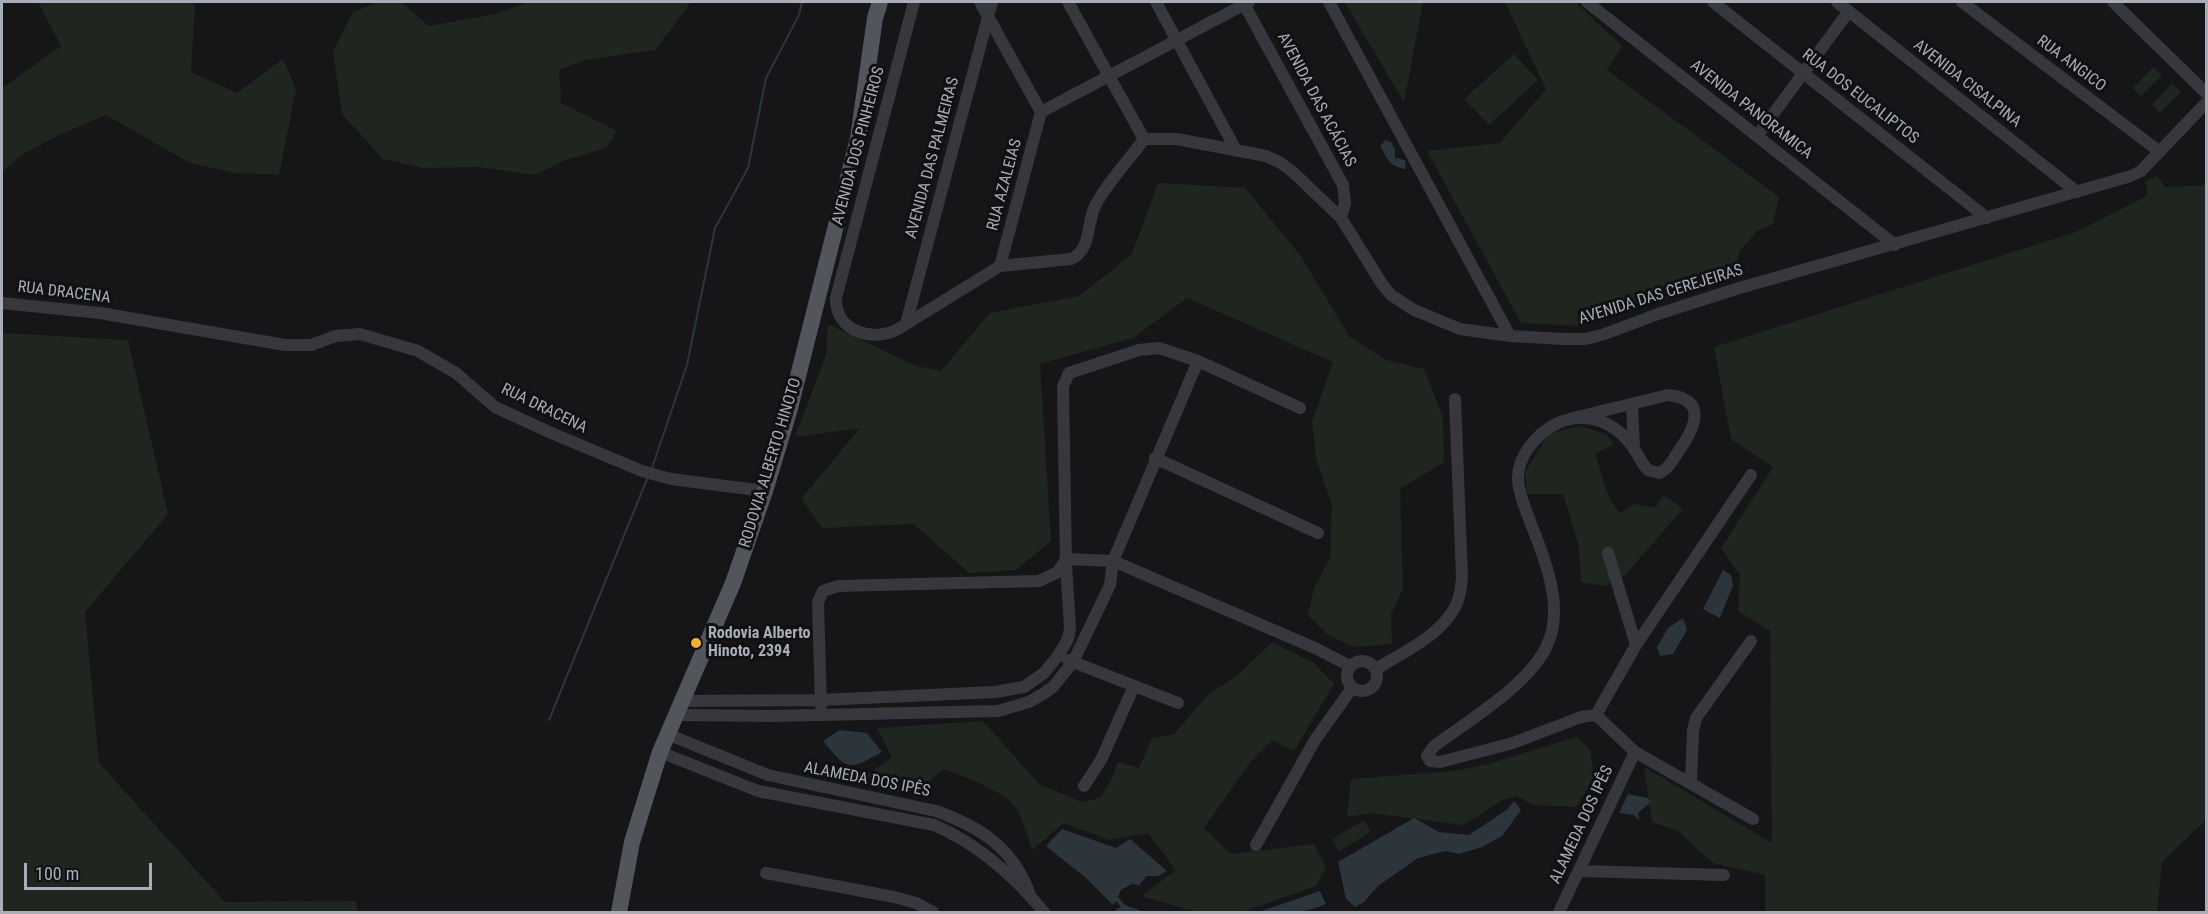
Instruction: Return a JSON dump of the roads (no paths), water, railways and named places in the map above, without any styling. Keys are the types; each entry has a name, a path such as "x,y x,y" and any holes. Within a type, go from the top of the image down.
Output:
{"main road":[{"name":"RODOVIA ALBERTO HINOTO","path":"619,912 632,842 660,752 733,583 765,491 794,390 858,138 875,18 880,2"}],"street":[{"name":"AVENIDA DOS PINHEIROS","path":"906,324 888,334 878,336 863,333 839,317 836,298 914,2"},
{"path":"980,2 1041,112 1246,2"},
{"name":"AVENIDA DAS PALMEIRAS","path":"906,324 992,2"},
{"path":"906,324 1000,266 1071,259 1080,255 1097,203 1144,139 1068,2"},
{"path":"1156,2 1236,150"},
{"name":"AVENIDA DAS ACÁCIAS","path":"1246,2 1343,185 1345,203 1341,218"},
{"path":"1329,2 1510,336"},
{"name":"AVENIDA PANORAMICA","path":"1587,2 1895,245"},
{"name":"RUA DOS EUCALIPTOS","path":"1713,2 1987,218"},
{"name":"AVENIDA CISALPINA","path":"1837,2 2077,192"},
{"name":"RUA ANGICO","path":"1962,2 2160,152"},
{"path":"2113,2 2206,93"},
{"path":"1757,136 1849,11"},
{"name":"AVENIDA DAS CEREJEIRAS","path":"1144,139 1177,139 1266,156 1281,163 1341,218 1382,284 1391,295 1414,310 1453,326 1510,336 1585,339 1736,289 2077,192 2141,171 2206,103"},
{"name":"RUA AZALEIAS","path":"1000,266 1041,112"},
{"name":"RUA DRACENA","path":"2,303 100,313 285,345 311,345 347,334 360,334 418,351 444,364 495,407 513,417 657,477 765,491"},
{"path":"678,708 753,701 995,692 1024,687 1044,673 1068,639 1070,628 1066,559 1063,386 1065,378 1076,369 1150,348 1172,351 1300,408"},
{"path":"678,708 754,716 998,711 1029,702 1043,694 1053,687 1073,662 1110,585 1113,561 1198,361"},
{"path":"1573,418 1594,418 1613,426 1634,449 1648,470 1654,472 1663,471 1684,443 1695,422 1696,415 1686,400 1675,396 1663,396 1573,418 1549,428 1537,438 1527,451 1519,471 1520,490 1548,574 1553,614 1549,641 1543,654 1528,672 1502,695 1434,746 1427,756 1428,760 1440,762 1513,743 1581,717 1596,716 1635,752 1753,819"},
{"path":"1376,669 1416,646 1434,631 1454,610 1458,599 1462,577 1455,399"},
{"path":"1632,405 1634,449"},
{"path":"1155,458 1318,533"},
{"path":"1596,716 1636,645 1751,475"},
{"path":"1608,553 1636,645"},
{"path":"1066,559 1113,561 1315,648 1350,666"},
{"path":"821,715 818,602 823,591 838,586 1039,581 1058,572 1066,559"},
{"path":"1691,783 1693,730 1696,718 1751,641"},
{"path":"1058,656 1178,703"},
{"path":"1362,660 1376,669 1376,682 1369,690 1361,691 1352,688 1346,677 1350,666 1362,660"},
{"path":"1084,786 1101,760 1134,686"},
{"path":"1256,845 1315,740 1352,688"},
{"path":"778,700 778,716"},
{"path":"753,701 754,716"},
{"name":"ALAMEDA DOS IPÊS","path":"667,734 768,775 936,811 959,819 986,835 1013,861 1031,896"},
{"name":"ALAMEDA DOS IPÊS","path":"660,752 763,792 934,825 975,846 1031,896 1044,912"},
{"name":"ALAMEDA DOS IPÊS","path":"1559,912 1635,752"},
{"path":"726,778 733,762"},
{"path":"763,792 768,775"},
{"path":"1579,871 1724,875"},
{"path":"766,873 894,897 916,903 933,912"}],"waterway":[{"path":"652,468 687,365 715,228 748,168 766,78 799,15 802,2"},
{"path":"549,720 647,479"}],"place":[{"name":"Rodovia Alberto Hinoto, 2394","path":"696,643"}]}
